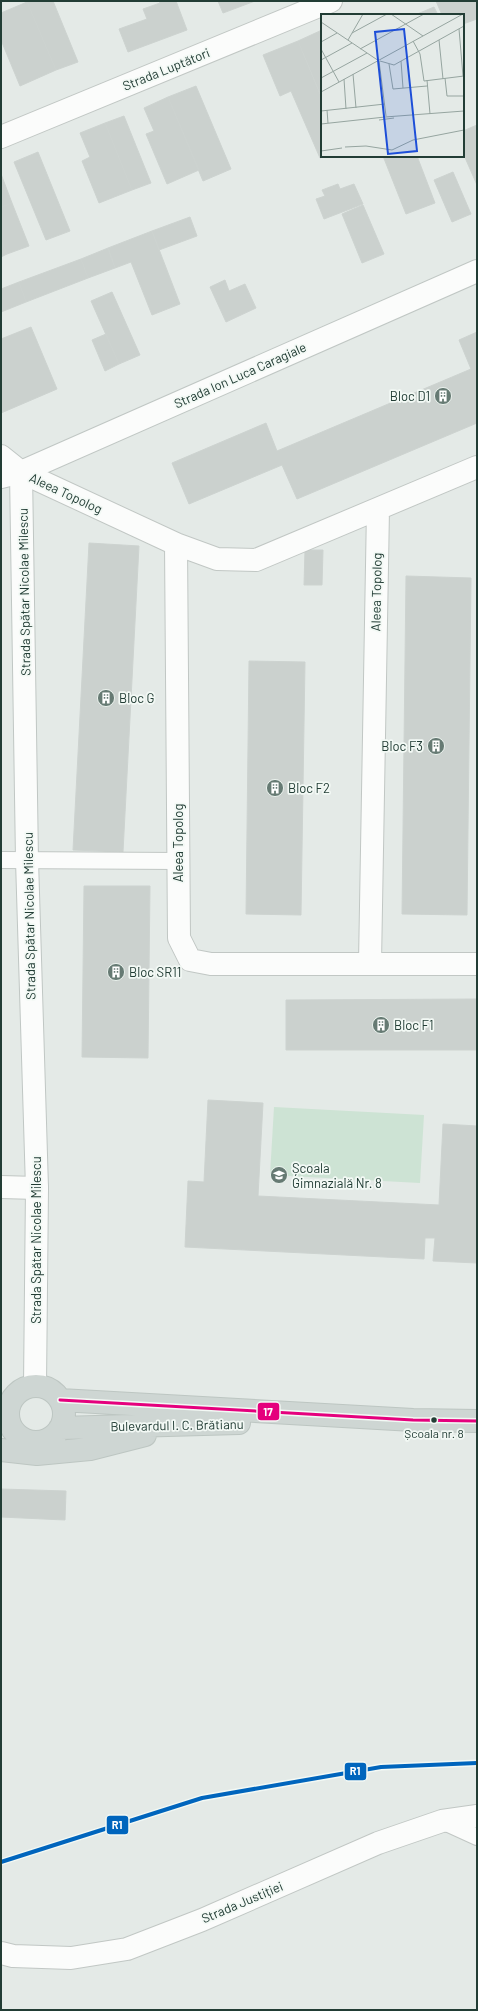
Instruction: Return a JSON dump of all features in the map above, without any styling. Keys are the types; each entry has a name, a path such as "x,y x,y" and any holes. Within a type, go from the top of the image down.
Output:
{"main road":[{"path":"35,1386 49,1390 60,1400 64,1409 64,1419 55,1435 40,1442 23,1439 6,1427 8,1419 6,1401 21,1390 35,1386"},
{"name":"Bulevardul I. C. Brătianu","path":"60,1400 413,1420"},
{"name":"Bulevardul I. C. Brătianu","path":"60,1428 413,1420 477,1421"},
{"path":"1,1450 37,1454 90,1449 185,1424"}],"street":[{"name":"Strada Luptători","path":"1,137 331,1"},
{"name":"Strada Ion Luca Caragiale","path":"11,474 477,271"},
{"path":"1,456 11,474"},
{"name":"Aleea Topolog","path":"11,474 176,544 217,559 256,560 477,467"},
{"name":"Strada Spătar Nicolae Milescu","path":"11,474 27,860 37,1188 35,1386"},
{"name":"Aleea Topolog","path":"370,963 378,509"},
{"name":"Aleea Topolog","path":"176,544 179,938 190,960 211,964 477,964"},
{"path":"1,1187 37,1188"},
{"name":"Strada Justiției","path":"1,1952 12,1956 71,1958 127,1949 202,1920 378,1843 442,1821 477,1816"}],"lane":[{"path":"1,860 178,861"},
{"path":"442,1821 477,1837"}],"green space":[{"path":"274,1107 424,1115 420,1183 270,1175"}],"building":[{"path":"53,1 78,62 56,70 27,2"},
{"path":"159,1 176,1 187,30 128,52 119,29 147,19 143,9 160,3"},
{"path":"218,1 255,1 223,13"},
{"path":"436,1 477,1 477,19 464,24 464,14 442,14"},
{"path":"27,2 56,70 20,86 1,40 1,13"},
{"path":"434,7 438,14 417,14"},
{"path":"321,30 321,96 298,41"},
{"path":"298,41 321,97 321,157 323,157 320,158 291,91 280,96 263,55"},
{"path":"196,86 231,169 203,181 168,97"},
{"path":"168,97 199,170 167,184 146,134 154,131 144,108"},
{"path":"124,116 151,183 132,190 105,123"},
{"path":"105,123 132,190 99,203 82,161 90,157 80,133"},
{"path":"477,125 477,185 464,155 464,131"},
{"path":"38,152 70,231 46,240 14,162"},
{"path":"383,157 417,157 435,203 406,214"},
{"path":"453,172 471,214 452,222 434,180"},
{"path":"1,174 12,203 1,207"},
{"path":"338,184 340,189 354,184 363,204 324,219 316,199 325,196 322,190"},
{"path":"12,203 29,246 7,254 1,239 1,207"},
{"path":"363,205 384,254 362,263 342,214"},
{"path":"190,217 197,236 159,250 152,231"},
{"path":"152,231 180,304 152,315 131,262 115,268 108,248"},
{"path":"1,239 7,254 1,257"},
{"path":"108,248 115,268 88,278 81,259"},
{"path":"81,259 88,278 26,302 19,282"},
{"path":"225,280 229,291 245,284 256,308 226,322 210,287"},
{"path":"19,282 26,302 1,312 1,289"},
{"path":"112,292 140,355 119,364 91,301"},
{"path":"31,327 57,389 1,413 1,339"},
{"name":"Bloc D1","path":"477,332 477,423 297,499 282,465 189,504 172,463 266,423 277,451 471,369 459,340"},
{"path":"106,334 119,364 105,371 92,340"},
{"name":"Bloc G","path":"89,543 139,546 123,852 73,850"},
{"path":"305,550 323,550 322,585 304,585"},
{"name":"Bloc F3","path":"406,576 471,578 467,915 402,914"},
{"name":"Bloc F2","path":"249,661 305,662 301,915 246,914"},
{"name":"Bloc SR11","path":"84,886 150,886 148,1058 82,1057"},
{"name":"Bloc F1","path":"477,999 477,1050 286,1050 286,1000"},
{"path":"208,1100 263,1103 258,1196 439,1205 443,1124 477,1126 477,1263 433,1261 435,1238 425,1238 424,1259 185,1247 188,1181 204,1182"},
{"path":"1,1489 66,1491 65,1520 1,1517"}],"railway":[{"path":"1,1862 202,1798 381,1767 477,1763"}],"transit line":[{"name":"17","path":"60,1400 413,1420 477,1421"},
{"name":"R1","path":"1,1862 202,1798 381,1767 477,1763"}],"place":[{"name":"Bloc D1","path":"443,396"},
{"name":"Bloc G","path":"106,698"},
{"name":"Bloc F3","path":"436,746"},
{"name":"Bloc F2","path":"275,788"},
{"name":"Bloc SR11","path":"116,972"},
{"name":"Bloc F1","path":"381,1025"},
{"name":"Școala Gimnazială Nr. 8","path":"279,1175"},
{"name":"Școala nr. 8","path":"434,1420"}]}
